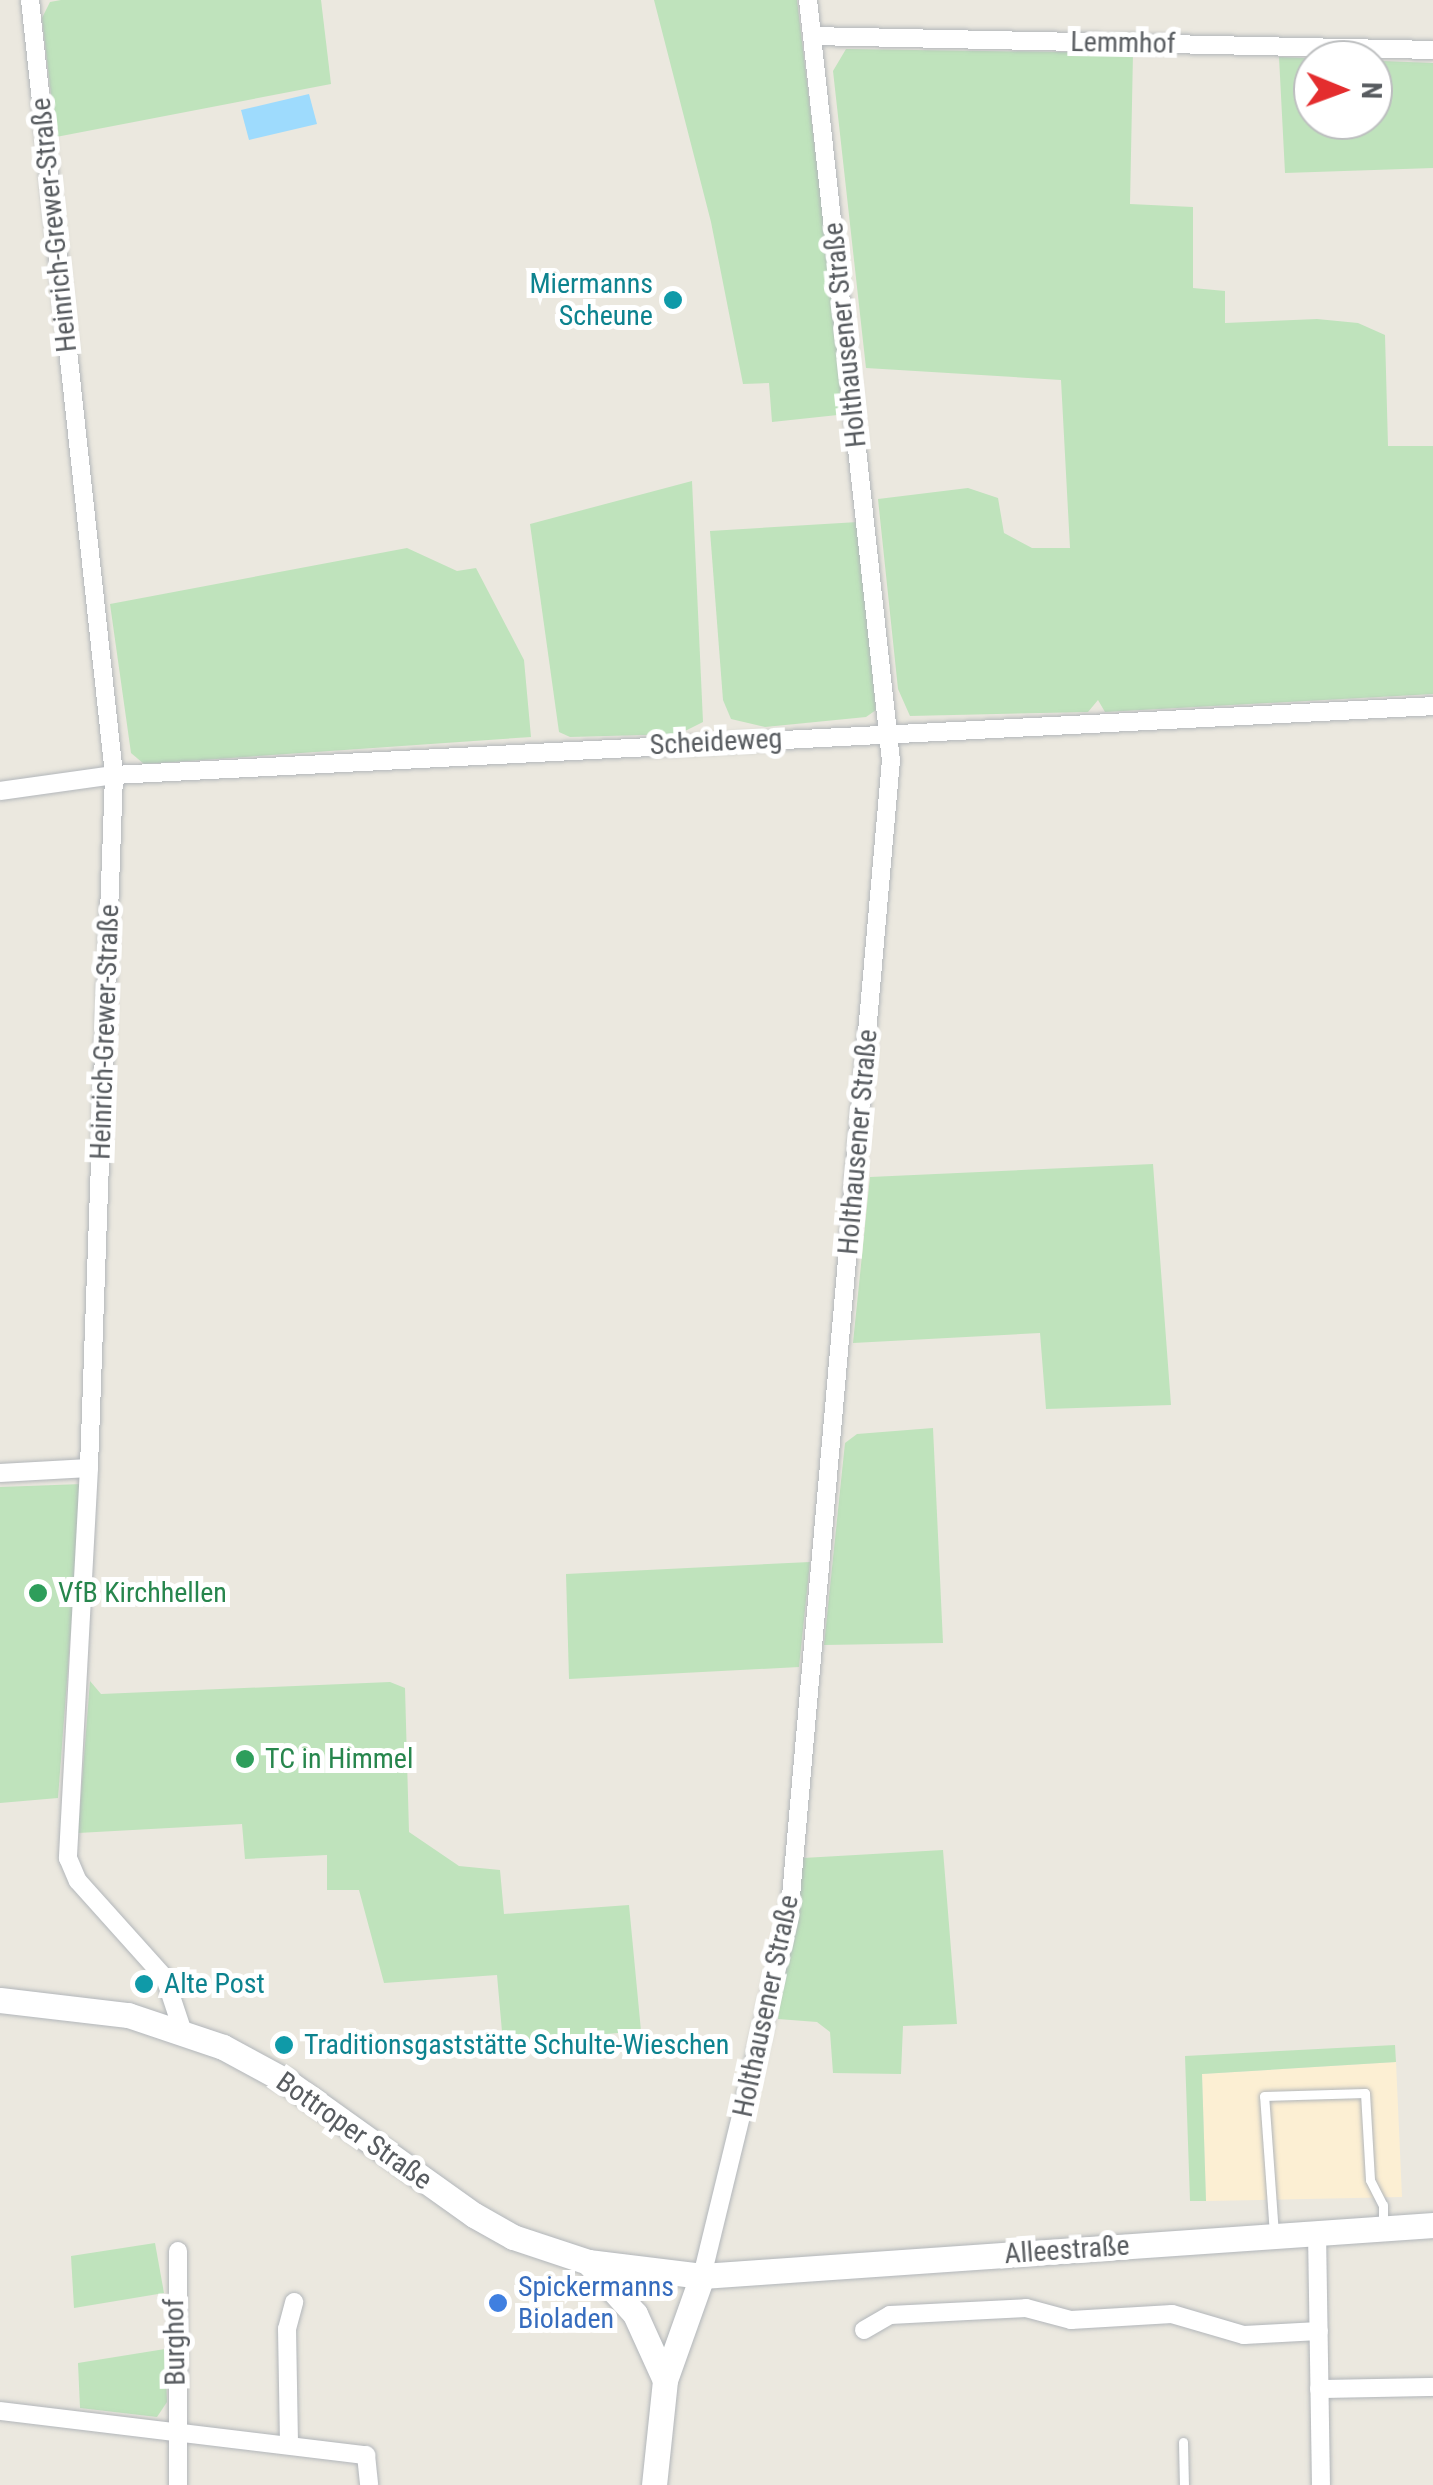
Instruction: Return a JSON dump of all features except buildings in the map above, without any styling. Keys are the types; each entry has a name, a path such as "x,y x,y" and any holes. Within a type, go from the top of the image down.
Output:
{"main road":[{"name":"Bottroper Straße","path":"0,2000 74,2005 182,2029 286,2080 500,2230 588,2262 702,2276"},
{"name":"Alleestraße","path":"702,2276 1433,2225"},
{"path":"588,2262 636,2314 665,2380"},
{"path":"654,2485 665,2380 702,2276"}],"street":[{"name":"Heinrich-Grewer-Straße","path":"30,0 114,775 90,1468 68,1858 78,1881 166,1978 182,2029"},
{"name":"Holthausener Straße","path":"702,2276 789,1919 889,733 808,0"},
{"name":"Lemmhof","path":"812,36 1433,50"},
{"name":"Scheideweg","path":"0,791 114,775 1433,706"},
{"path":"0,1473 90,1468"},
{"path":"1317,2232 1320,2485"},
{"name":"Burghof","path":"178,2252 178,2485"},
{"path":"289,2443 287,2329 294,2302"},
{"path":"864,2330 890,2315 1026,2308 1071,2320 1172,2314 1244,2336 1319,2331"},
{"path":"1320,2389 1433,2387"},
{"path":"0,2411 366,2454 369,2485"}],"lane":[{"path":"1274,2234 1264,2096 1365,2093 1370,2180 1383,2206 1384,2228"},
{"path":"1183,2442 1184,2485"}],"shaded area":[{"path":"1396,2062 1402,2197 1206,2201 1202,2074"}],"green space":[{"path":"321,0 331,84 56,137 42,18 50,2"},
{"path":"654,0 797,0 847,414 772,422 769,383 743,384 711,222"},
{"path":"846,49 1133,53 1130,204 1193,207 1193,288 1225,291 1225,323 1317,319 1358,323 1385,335 1388,446 1433,446 1433,694 1105,712 1098,700 1088,712 910,716 898,689 878,499 968,488 998,498 1004,533 1032,548 1070,548 1061,380 866,368 833,71"},
{"path":"1279,57 1293,58 1293,140 1393,140 1393,62 1433,63 1433,168 1285,173"},
{"path":"692,481 703,722 679,734 570,737 559,732 530,524"},
{"path":"858,522 876,710 866,717 765,727 731,719 723,700 710,531"},
{"path":"407,548 457,571 476,568 524,660 531,737 144,764 131,753 110,604"},
{"path":"1153,1164 1171,1405 1046,1409 1040,1333 853,1343 870,1177"},
{"path":"933,1428 943,1643 824,1645 845,1443 857,1434"},
{"name":"VfB Kirchhellen","path":"82,1484 58,1798 0,1803 0,1487"},
{"path":"810,1562 799,1667 569,1679 566,1574"},
{"name":"TC in Himmel","path":"90,1681 101,1694 390,1682 405,1688 409,1832 459,1866 500,1870 504,1914 629,1905 641,2031 503,2043 497,1975 384,1983 359,1890 327,1890 327,1855 245,1859 242,1824 78,1833"},
{"path":"943,1850 957,2024 903,2026 901,2074 833,2073 830,2032 817,2022 778,2019 803,1858"},
{"path":"1395,2045 1396,2062 1202,2074 1206,2201 1190,2201 1185,2056"},
{"path":"155,2243 164,2293 74,2308 71,2256"},
{"path":"165,2349 167,2402 157,2417 80,2408 78,2363"}],"water":[{"path":"309,94 317,124 249,140 241,110"}],"place":[{"name":"Miermanns Scheune","path":"673,300"},
{"name":"VfB Kirchhellen","path":"38,1593"},
{"name":"TC in Himmel","path":"245,1759"},
{"name":"Alte Post","path":"144,1984"},
{"name":"Traditionsgaststätte Schulte-Wieschen","path":"284,2045"},
{"name":"Spickermanns Bioladen","path":"498,2303"}]}
